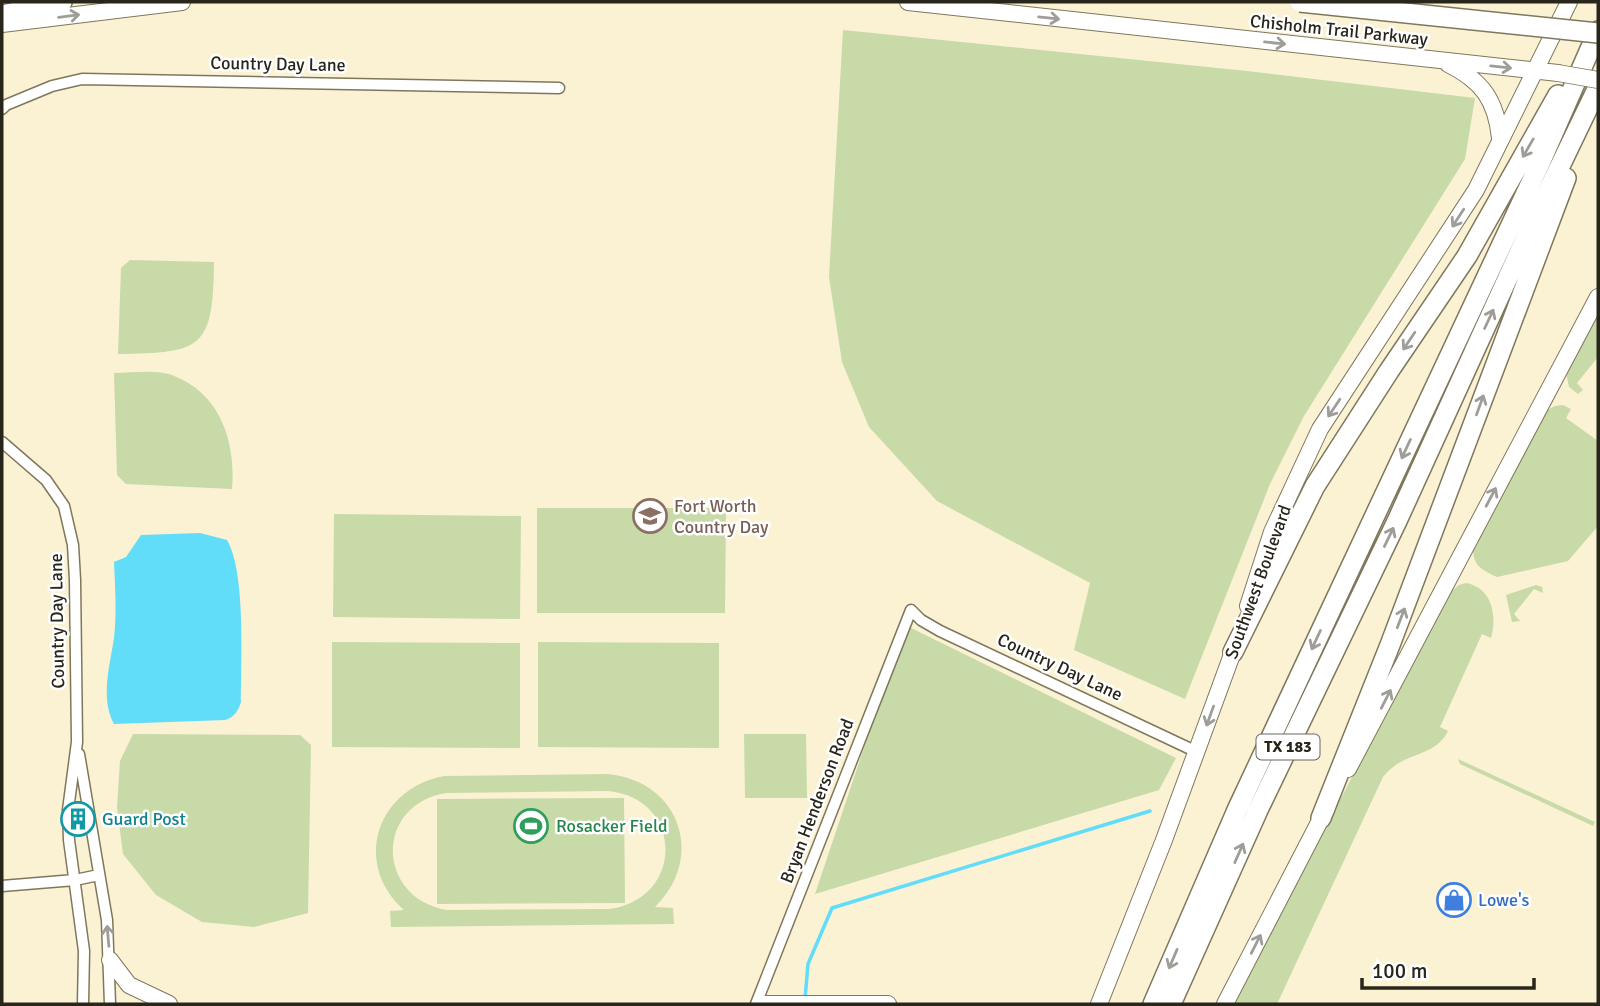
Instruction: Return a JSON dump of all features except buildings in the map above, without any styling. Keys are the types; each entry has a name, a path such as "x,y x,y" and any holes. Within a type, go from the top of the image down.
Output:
{"highway":[{"path":"2,15 62,2"},
{"path":"1300,2 1598,32"},
{"path":"1233,652 1315,486 1388,371 1467,256 1598,24"},
{"name":"TX 183","path":"1153,1004 1237,810 1535,173 1598,32"},
{"path":"1321,818 1553,218 1595,94"},
{"name":"TX 183","path":"1171,1004 1258,810 1397,521 1536,216 1595,94"}],"main road":[{"path":"2,24 182,2"},
{"name":"Chisholm Trail Parkway","path":"908,2 1535,70 1598,80"},
{"name":"Southwest Boulevard","path":"1101,998 1197,752 1272,532 1320,429 1476,190 1569,2"},
{"path":"1440,60 1461,70 1493,103 1498,117 1500,141"},
{"path":"1225,1004 1598,297"},
{"path":"110,960 130,985 169,1004"},
{"path":"1088,1004 1101,998"},
{"path":"762,1004 888,1004"}],"street":[{"name":"Country Day Lane","path":"2,109 52,86 82,79 559,88"},
{"name":"Country Day Lane","path":"2,442 46,480 64,506 72,545 75,580 76,741"},
{"name":"Country Day Lane","path":"911,610 921,620 940,631 1197,752"},
{"name":"Bryan Henderson Road","path":"755,1004 911,610"},
{"path":"76,741 107,920 110,1004"},
{"path":"76,741 68,810 69,840 84,950 83,1004"},
{"path":"2,886 75,880 99,875"}],"green space":[{"path":"843,30 1247,71 1475,98 1465,159 1304,416 1270,484 1185,699 1074,650 1090,583 937,501 869,427 842,362 829,277"},
{"path":"130,260 214,262 211,313 206,329 197,340 185,347 169,351 118,354 121,268"},
{"path":"1598,310 1598,357 1577,383 1583,390 1578,394 1569,387 1566,373"},
{"path":"114,373 167,374 190,384 203,395 214,408 228,438 233,472 232,489 126,484 117,475"},
{"path":"1563,405 1571,409 1566,418 1598,441 1598,526 1568,561 1497,577 1479,567 1473,548 1545,411"},
{"path":"537,508 726,508 725,613 537,613"},
{"path":"334,514 521,516 520,619 333,617"},
{"path":"1466,583 1475,586 1487,597 1493,613 1493,630 1491,638 1482,634 1440,727 1448,731 1435,746 1400,762 1383,777 1277,1004 1233,1004 1448,594"},
{"path":"1536,585 1542,587 1543,593 1534,589 1514,614 1520,621 1512,622 1506,595"},
{"path":"905,625 1176,758 1159,790 815,894"},
{"path":"332,642 520,643 520,748 332,747"},
{"path":"538,642 719,643 719,748 538,747"},
{"path":"133,734 300,735 311,745 308,913 254,927 202,922 156,895 123,854 117,807 120,761"},
{"path":"744,734 806,734 807,798 745,798"},
{"path":"1458,759 1595,822 1593,826 1460,764"},
{"path":"608,774 633,780 653,791 668,806 678,824 682,845 679,866 671,887 655,907 673,908 674,924 391,927 390,911 404,910 388,891 379,871 376,850 380,830 389,811 403,795 422,783 445,776","holes":["608,791 633,798 651,811 662,829 666,849 662,869 652,887 634,901 609,909 447,910 424,902 407,888 396,871 393,852 396,832 406,815 422,801 446,793"]},
{"name":"Rosacker Field","path":"624,798 625,903 437,904 437,799"}],"water":[{"path":"200,533 227,540 233,555 240,595 242,642 239,708 225,720 114,724 107,692 115,629 114,562 126,557 141,535"}],"waterway":[{"path":"805,999 808,964 832,908 1150,811"}],"place":[{"name":"Fort Worth Country Day","path":"650,516"},
{"name":"Guard Post","path":"78,819"},
{"name":"Rosacker Field","path":"531,826"},
{"name":"Lowe's","path":"1454,900"}]}
